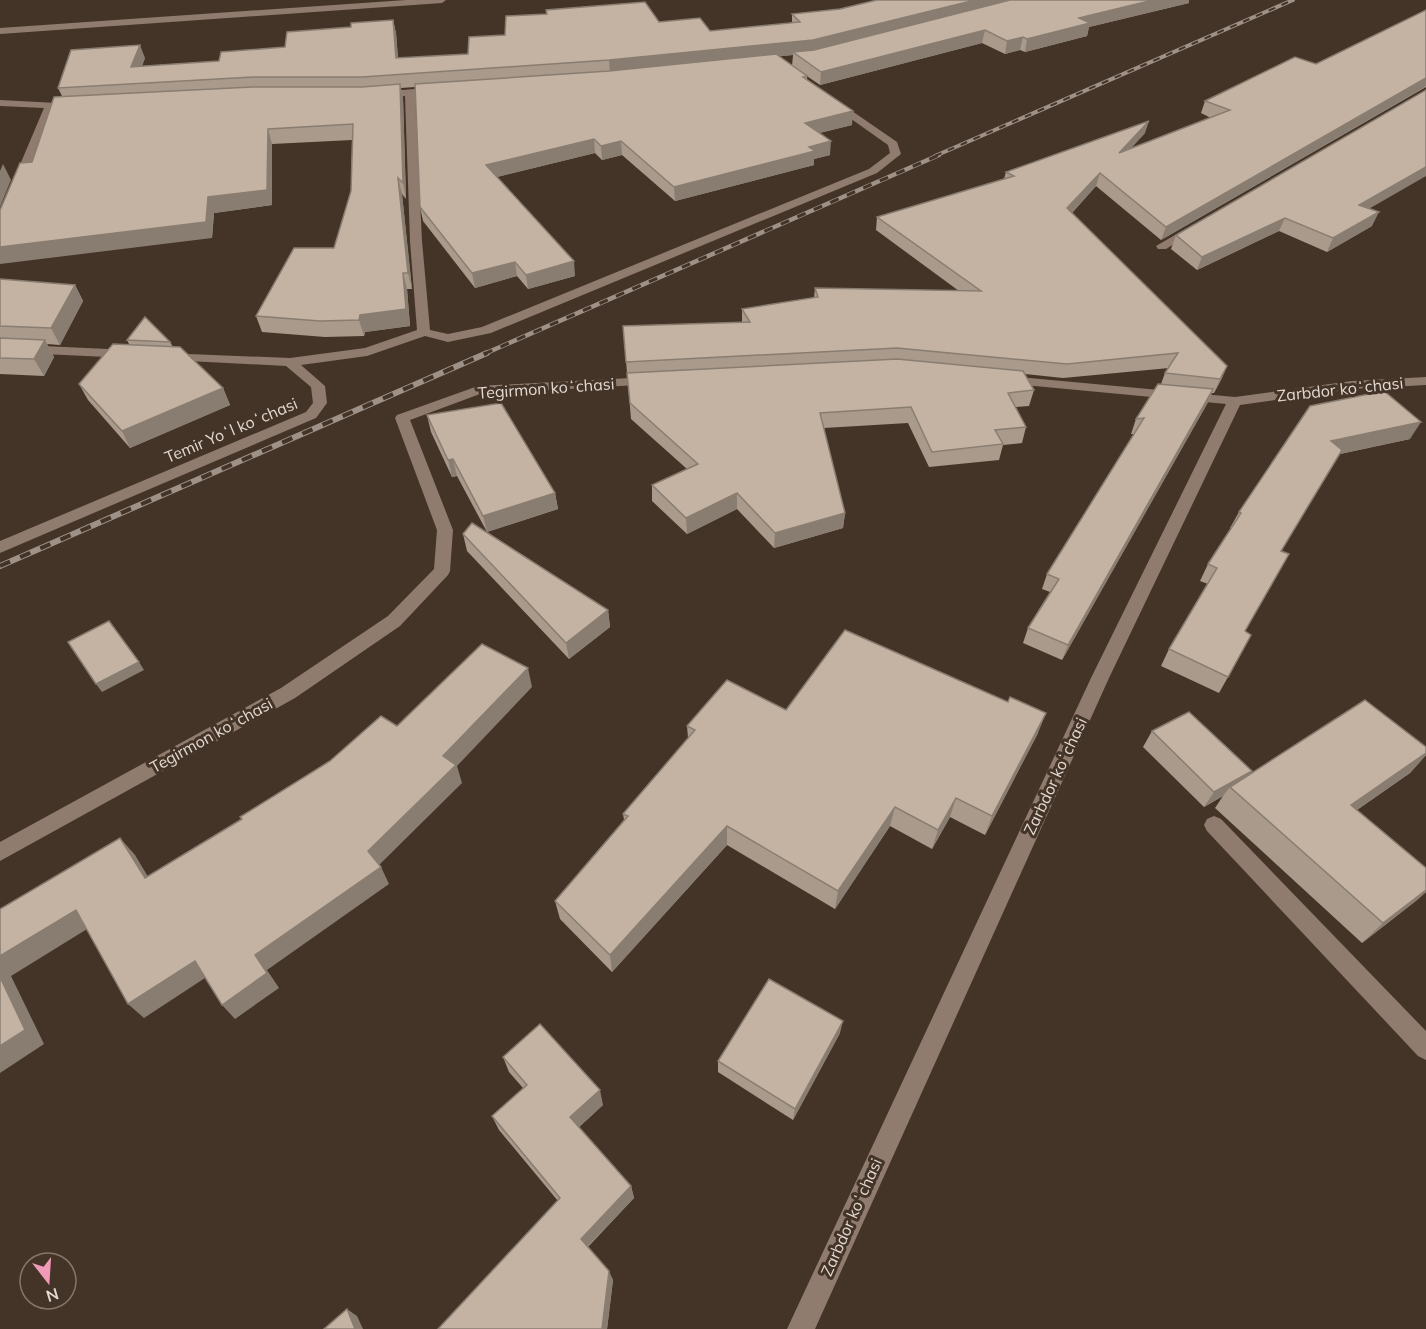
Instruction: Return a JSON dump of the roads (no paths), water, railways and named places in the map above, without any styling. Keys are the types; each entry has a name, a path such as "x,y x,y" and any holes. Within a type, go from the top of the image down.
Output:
{"street":[{"path":"0,31 442,0"},
{"path":"365,96 446,90"},
{"path":"410,92 416,241 424,332"},
{"path":"0,348 290,362 367,352 424,332 448,338 486,330 873,171 896,154 892,144 826,96"},
{"path":"0,103 84,106"},
{"path":"0,226 50,106"},
{"path":"1162,246 1203,222"},
{"name":"Temir Yoʻl koʻchasi","path":"0,547 311,415 320,403 318,386 290,362"},
{"path":"987,378 1235,401"},
{"name":"Tegirmon koʻchasi","path":"0,852 288,693 394,621 442,571 445,530 402,418 478,390 669,380"},
{"name":"Zarbdor koʻchasi","path":"801,1329 1100,678 1235,401 1352,385 1426,381"},
{"path":"1214,825 1426,1048"}],"railway":[{"path":"935,156 1293,0"},
{"path":"484,354 939,155"},
{"path":"0,566 487,353"}]}
